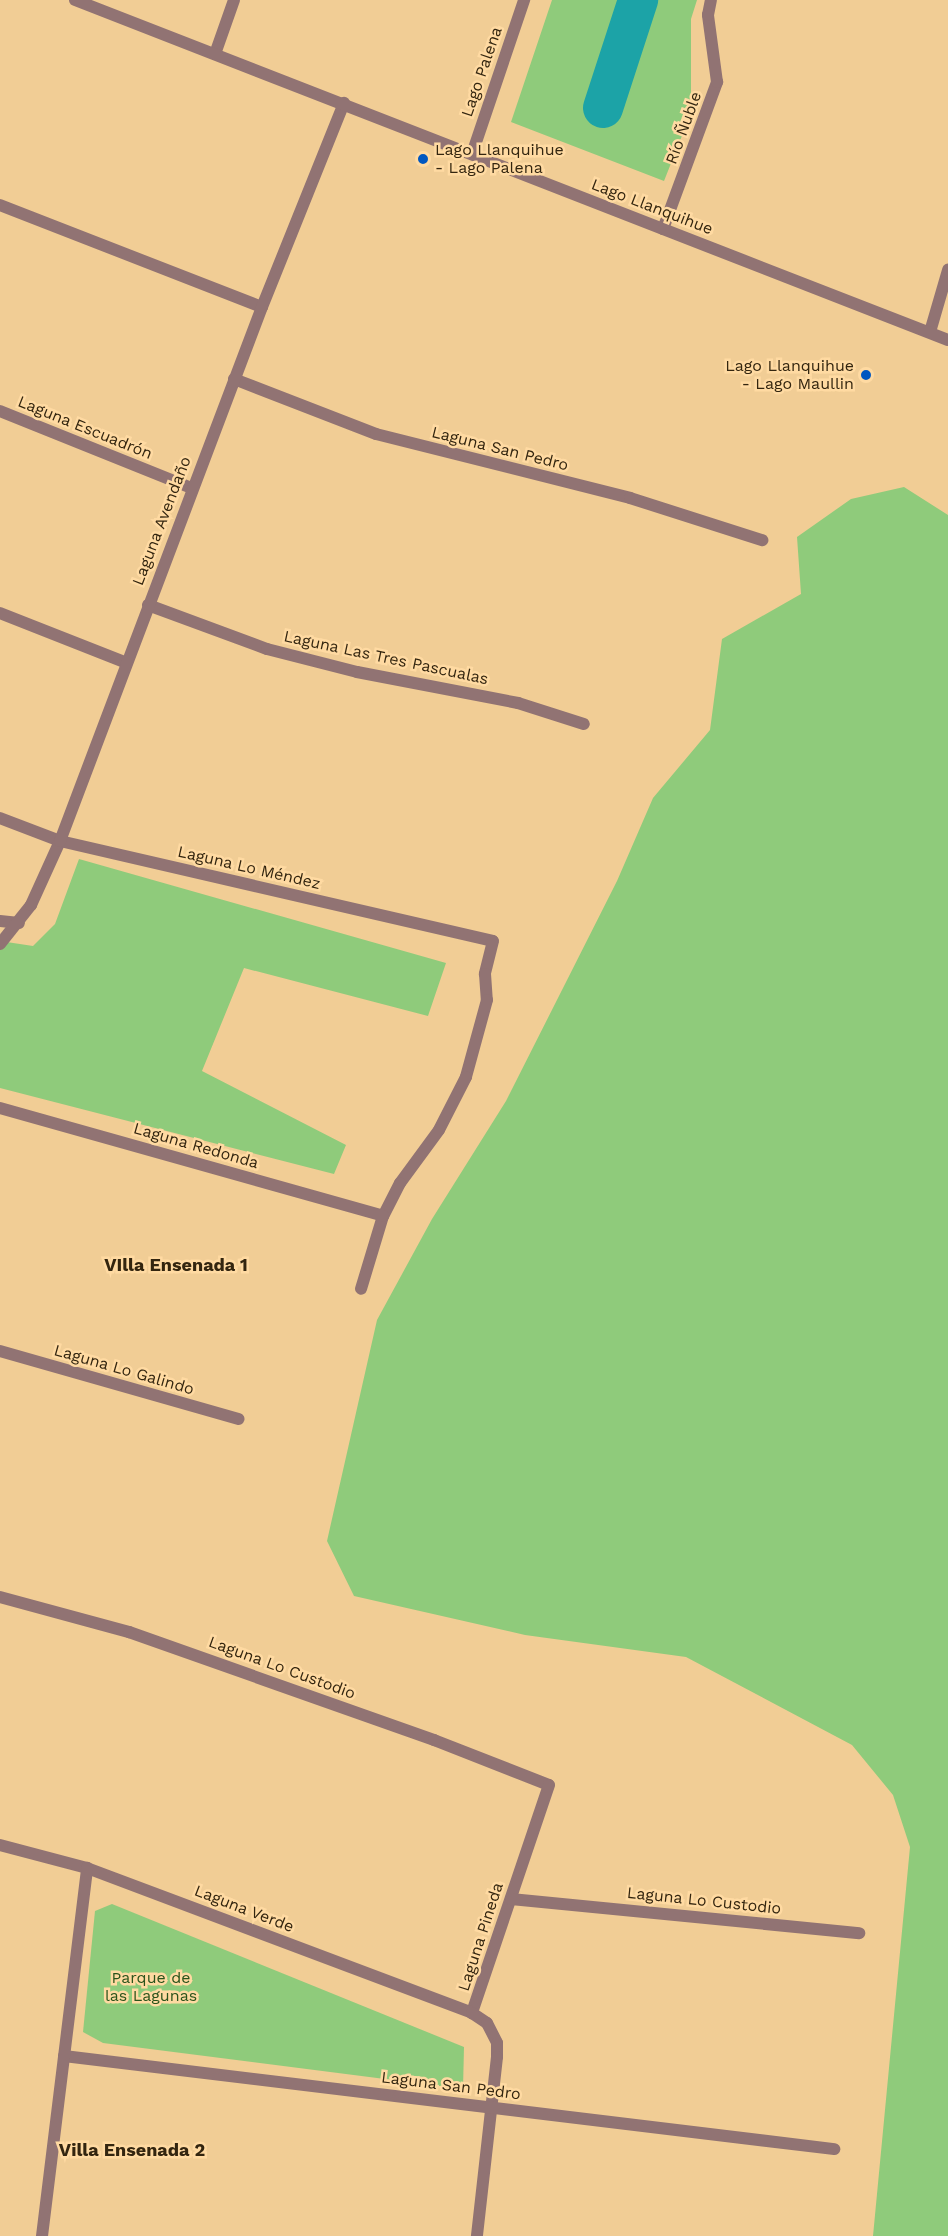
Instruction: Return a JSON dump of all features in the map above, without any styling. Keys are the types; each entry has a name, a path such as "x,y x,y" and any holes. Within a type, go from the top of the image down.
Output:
{"street":[{"name":"Lago Llanquihue","path":"75,0 948,340"},
{"path":"215,54 234,0"},
{"name":"Lago Palena","path":"472,154 524,0"},
{"name":"Río Ñuble","path":"663,229 717,82 708,15 711,0"},
{"name":"Laguna Avendaño","path":"0,944 19,923 60,841 192,488 344,103"},
{"path":"0,205 262,308"},
{"path":"930,332 948,270"},
{"name":"Laguna San Pedro","path":"234,379 376,434 630,498 762,540"},
{"name":"Laguna Escuadrón","path":"0,411 192,488"},
{"name":"Laguna Las Tres Pascualas","path":"148,605 290,655 518,703 584,724"},
{"path":"0,613 127,663"},
{"name":"Laguna Lo Méndez","path":"0,818 60,841 493,941 485,974 487,1000 466,1077 440,1130 400,1183 383,1216"},
{"path":"0,921 19,923"},
{"name":"Laguna Redonda","path":"0,1108 383,1216"},
{"path":"361,1289 383,1216"},
{"name":"Laguna Lo Galindo","path":"0,1351 239,1419"},
{"name":"Laguna Lo Custodio","path":"0,1597 129,1632 443,1743 549,1785"},
{"name":"Laguna Pineda","path":"477,2236 497,2043 487,2023 472,2013 549,1785"},
{"name":"Laguna Verde","path":"0,1845 87,1868 472,2013"},
{"path":"42,2236 87,1868"},
{"name":"Laguna Lo Custodio","path":"511,1899 859,1933"},
{"name":"Laguna San Pedro","path":"64,2056 834,2149"}],"green space":[{"path":"552,0 697,0 691,19 691,113 664,181 511,122"},
{"path":"904,487 948,515 948,2236 873,2236 910,1847 893,1795 852,1745 686,1657 525,1635 354,1596 327,1541 377,1320 432,1219 506,1101 617,881 653,798 710,730 722,639 801,594 797,537 851,499"},
{"path":"79,859 446,963 428,1016 244,968 202,1071 346,1145 334,1174 0,1088 0,941 33,946 55,924"},
{"name":"Parque de las Lagunas","path":"112,1904 464,2047 463,2089 103,2043 83,2032 95,1911"}],"waterway":[{"path":"603,108 638,0"}],"place":[{"name":"Lago Llanquihue - Lago Palena","path":"423,159"},
{"name":"Lago Llanquihue - Lago Maullin","path":"866,375"}],"district":[{"name":"VIlla Ensenada 1","path":"176,1265"},
{"name":"Villa Ensenada 2","path":"132,2150"}]}
